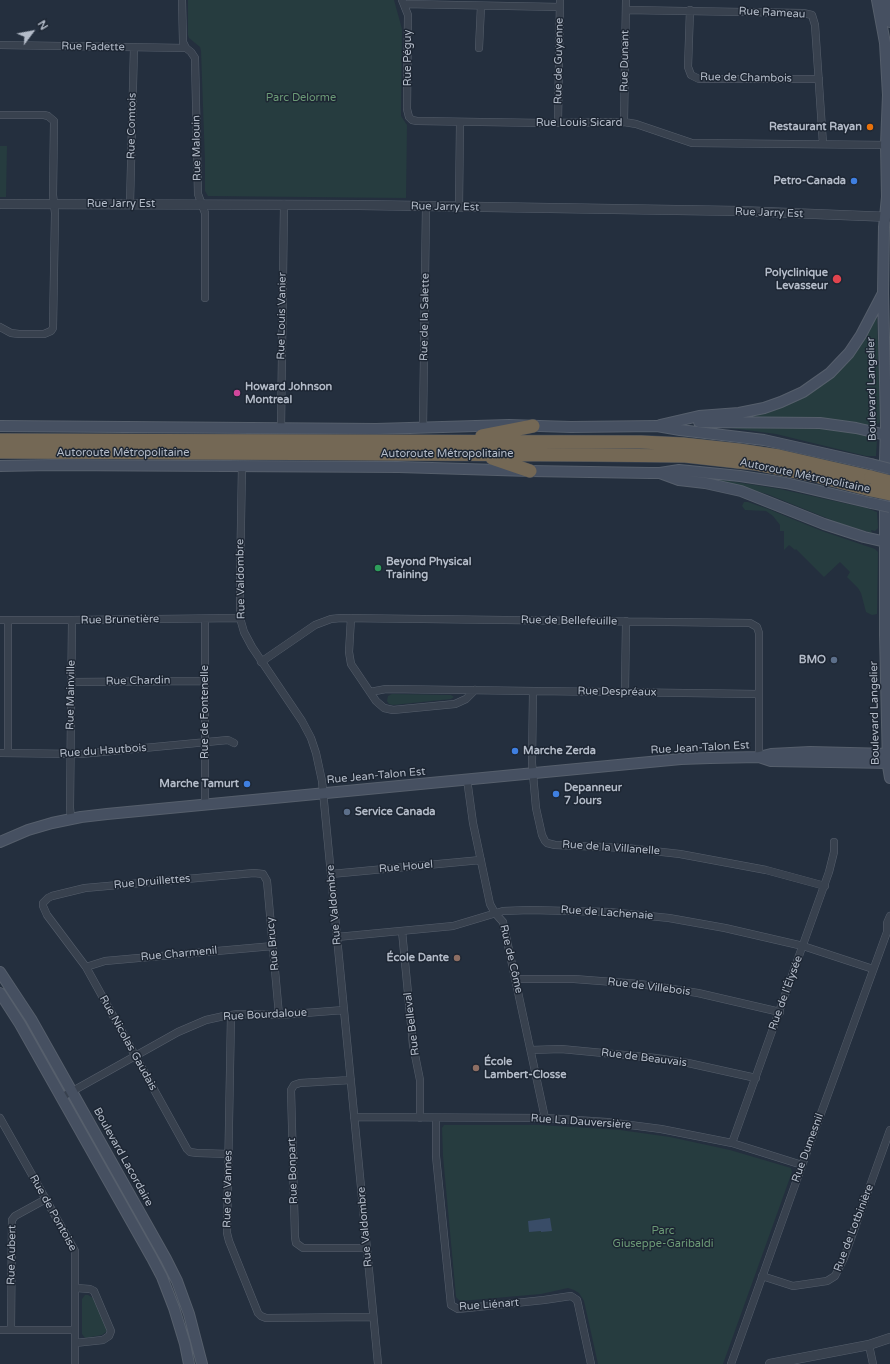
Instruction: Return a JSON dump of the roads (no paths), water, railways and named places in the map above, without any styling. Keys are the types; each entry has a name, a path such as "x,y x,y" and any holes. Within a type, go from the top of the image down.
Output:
{"highway":[{"path":"457,442 532,426"},
{"name":"Autoroute Métropolitaine","path":"0,440 641,442 683,444 728,448 772,455 871,483 890,494"},
{"name":"Autoroute Métropolitaine","path":"0,452 685,456 756,464 812,475 871,483 890,482"},
{"path":"477,454 530,471"}],"main road":[{"name":"Boulevard Langelier","path":"877,0 885,42 888,95 887,217 883,293 888,435 890,778"},
{"path":"885,0 890,22"},
{"path":"657,426 680,419 702,415 739,413 764,408 790,398 808,388 830,373 849,353 861,336 873,309 883,293"},
{"path":"680,419 699,422 820,423 846,426 888,435"},
{"path":"0,426 281,428 423,428 509,425 657,426 764,440 871,483 890,507"},
{"path":"0,466 418,467 530,471 633,472 660,474 679,480 705,483 744,492 824,524 856,535 888,542"},
{"path":"660,474 679,470 740,476 793,484 871,483 890,469"},
{"name":"Rue Jean-Talon Est","path":"0,842 32,829 71,818 692,758 759,758 771,761 889,758"},
{"name":"Boulevard Lacordaire","path":"0,972 31,1019 156,1238 172,1270 189,1314 202,1364"},
{"path":"0,993 20,1024 62,1097 162,1277 180,1327 189,1364"}],"street":[{"name":"Rue Malouin","path":"182,0 183,42 195,58 198,194 205,213 205,298"},
{"name":"Rue Dunant","path":"624,122 626,0"},
{"path":"403,2 481,6 560,3"},
{"name":"Rue Péguy","path":"403,2 408,15 407,109 409,117"},
{"name":"Rue de Guyenne","path":"558,122 560,3"},
{"path":"479,48 481,6"},
{"name":"Rue Rameau","path":"626,10 808,13 812,15 815,25 823,144"},
{"name":"Rue de Chambois","path":"690,10 688,67 691,75 699,78 819,80"},
{"name":"Rue Fadette","path":"0,45 186,48"},
{"name":"Rue Comtois","path":"130,204 134,47"},
{"path":"0,115 44,115 48,116 54,121 54,324 51,332 44,334 11,333 0,327"},
{"name":"Rue Louis Sicard","path":"409,117 417,121 460,122 624,122 636,124 692,143 888,145"},
{"path":"459,207 460,122"},
{"name":"Rue Jarry Est","path":"0,204 284,204 426,206 740,211 887,217"},
{"name":"Rue Louis Vanier","path":"281,428 284,204"},
{"name":"Rue de la Salette","path":"423,428 426,206"},
{"name":"Rue Valdombre","path":"242,466 240,618 248,640 261,662 302,722 311,738 318,761 323,793 378,1364"},
{"name":"Rue Brunetière","path":"0,620 240,618"},
{"path":"351,618 349,652 351,664 370,692 384,708 388,710 455,704 466,699 476,690"},
{"name":"Rue de Fontenelle","path":"205,619 205,805"},
{"name":"Rue de Bellefeuille","path":"261,662 315,625 331,619 745,623 757,627 759,633 759,758"},
{"path":"4,753 8,686 8,620"},
{"name":"Rue Mainville","path":"71,818 70,754 72,620"},
{"path":"625,692 626,621"},
{"name":"Rue Chardin","path":"71,682 204,681"},
{"path":"0,686 8,686"},
{"name":"Rue Despréaux","path":"370,692 386,689 759,694"},
{"name":"Rue de la Villanelle","path":"533,691 532,763 536,808 542,835 545,841 551,844 626,848 680,854 760,868 825,886"},
{"name":"Rue du Hautbois","path":"4,753 70,754 228,740 234,743"},
{"name":"Rue de Côme","path":"468,780 471,814 490,904 495,913 503,922 545,1118"},
{"name":"Rue de l'Élysée","path":"732,1143 825,886 831,866 834,842"},
{"name":"Rue Houel","path":"331,874 481,860"},
{"name":"Rue Druillettes","path":"43,903 52,896 85,888 254,873 263,874"},
{"name":"Rue Brucy","path":"263,874 267,881 279,1015"},
{"name":"Rue Nicolas Gaudais","path":"43,903 44,910 47,915 86,967 190,1152 197,1154 229,1154"},
{"name":"Rue de Lachenaie","path":"337,937 453,926 495,913 516,910 609,912 642,915 718,926 803,946 873,969"},
{"name":"Rue Dumesnil","path":"732,1364 762,1276 888,930 887,923 890,916"},
{"name":"Rue Belleval","path":"402,931 413,1045 420,1080 420,1118"},
{"name":"Rue Charmenil","path":"86,967 105,961 273,946"},
{"name":"Rue de Villebois","path":"515,979 561,979 640,984 698,993 780,1012"},
{"name":"Rue Bourdaloue","path":"62,1097 195,1024 231,1015 279,1015 344,1010"},
{"name":"Rue de Vannes","path":"231,1015 227,1227 228,1237 248,1290 260,1314 266,1318 373,1318"},
{"name":"Rue de Beauvais","path":"531,1050 561,1049 656,1058 688,1063 756,1078"},
{"name":"Rue Bonpart","path":"351,1080 300,1083 294,1085 291,1090 295,1238 296,1243 302,1248 367,1248"},
{"name":"Rue La Dauversière","path":"354,1117 545,1118 630,1124 732,1143 802,1165"},
{"name":"Rue de Pontoise","path":"0,1118 75,1251 75,1364"},
{"name":"Rue Liénart","path":"436,1118 436,1156 451,1305 458,1309 571,1296 578,1304 591,1364"},
{"name":"Rue de Lotbinière","path":"762,1276 793,1286 827,1281 835,1276 844,1258 890,1130"},
{"name":"Rue Aubert","path":"11,1330 12,1220 16,1216 46,1199"},
{"path":"75,1343 103,1340 109,1336 111,1331 94,1291 90,1289 76,1288"},
{"path":"0,1330 75,1330"},
{"path":"770,1364 869,1345 890,1338"},
{"path":"869,1345 873,1364"}],"water":[{"path":"550,1218 552,1231 529,1232 528,1221"}],"place":[{"name":"Restaurant Rayan","path":"870,127"},
{"name":"Petro-Canada","path":"854,181"},
{"name":"Polyclinique Levasseur","path":"837,279"},
{"name":"Howard Johnson Montreal","path":"237,393"},
{"name":"Beyond Physical Training","path":"378,568"},
{"name":"BMO","path":"834,660"},
{"name":"Marche Zerda","path":"515,751"},
{"name":"Marche Tamurt","path":"247,784"},
{"name":"Depanneur 7 Jours","path":"556,794"},
{"name":"Service Canada","path":"347,812"},
{"name":"École Dante","path":"457,958"},
{"name":"École Lambert-Closse","path":"476,1068"}],"park label":[{"name":"Parc Delorme","path":"301,98"},
{"name":"Parc Giuseppe-Garibaldi","path":"663,1237"}]}
